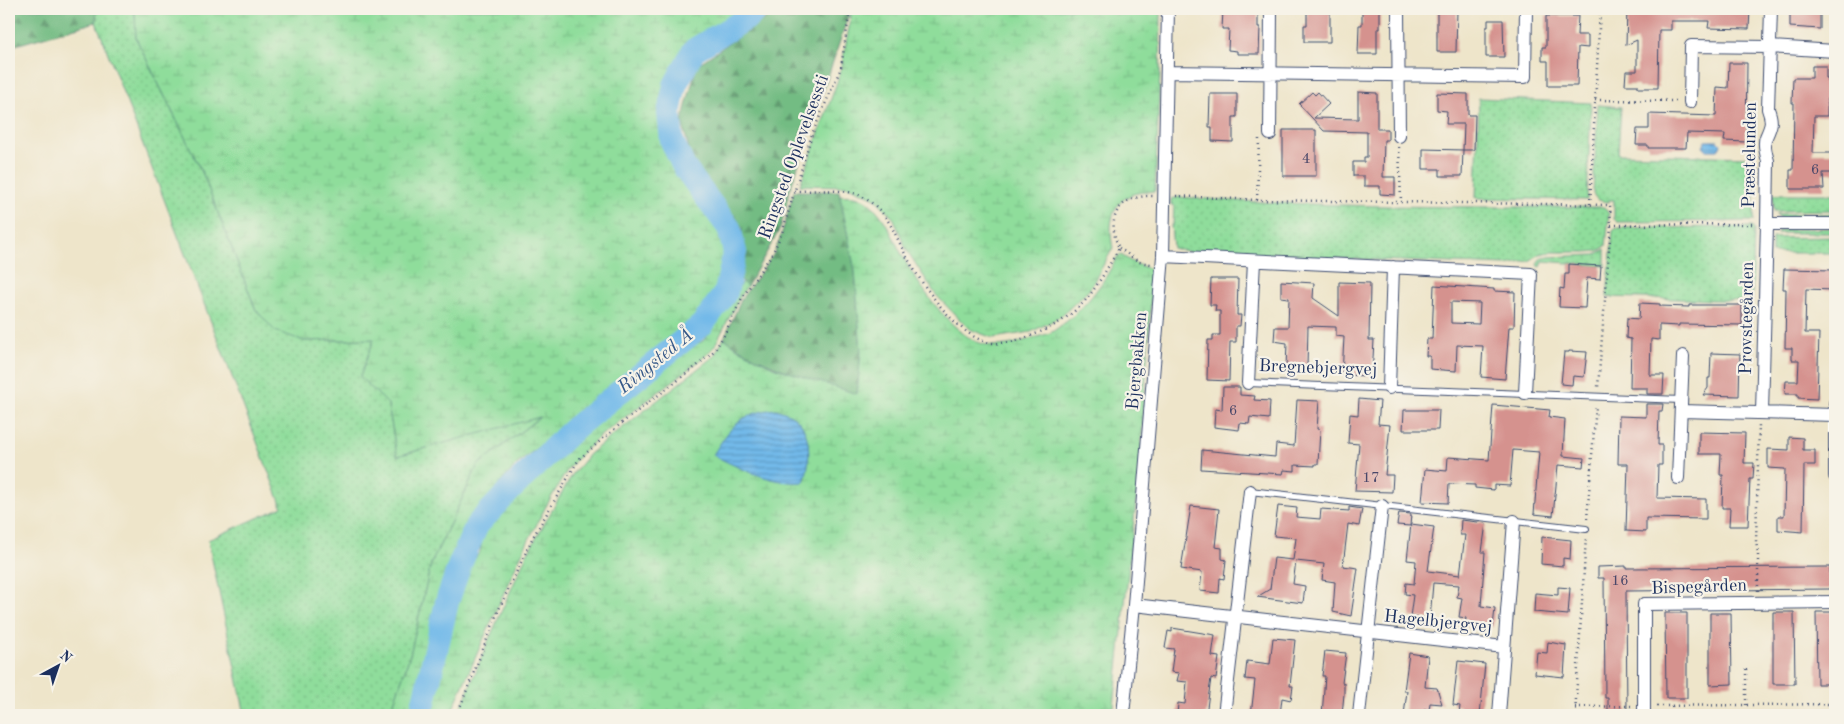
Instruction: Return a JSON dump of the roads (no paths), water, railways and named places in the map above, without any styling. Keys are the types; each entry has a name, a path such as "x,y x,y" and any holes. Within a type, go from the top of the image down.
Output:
{"street":[{"name":"Bjergbakken","path":"1123,715 1163,261 1168,9"},
{"path":"1270,134 1271,9"},
{"path":"1398,9 1399,136"},
{"path":"1167,72 1525,76 1526,9"},
{"name":"Præstelunden","path":"1771,9 1768,110 1771,117 1770,131 1765,138 1765,153 1768,161 1767,224 1835,224"},
{"path":"1690,102 1691,46 1770,47 1835,51"},
{"name":"Provstegården","path":"1761,413 1767,224"},
{"path":"1163,261 1254,261 1531,274 1525,394"},
{"name":"Bregnebjergvej","path":"1248,383 1254,261"},
{"name":"Bregnebjergvej","path":"1389,388 1393,267"},
{"path":"1678,478 1683,356"},
{"path":"1835,404 1835,476"},
{"path":"1681,405 1761,413 1835,415"},
{"path":"1224,715 1250,491"},
{"name":"Hagelbjergvej","path":"1359,715 1382,506"},
{"name":"Hagelbjergvej","path":"1499,715 1514,521"},
{"name":"Bispegården","path":"1644,711 1644,604 1835,602"},
{"name":"Hagelbjergvej","path":"1134,605 1504,647"}],"lane":[{"name":"Bregnebjergvej","path":"1248,383 1597,396 1681,405"},
{"path":"1250,491 1586,529"}],"water":[{"path":"1706,141 1718,141 1721,144 1718,150 1706,150 1703,147"},
{"path":"776,409 791,415 798,421 807,437 809,455 804,482 780,481 768,478 713,455 725,436 738,423 754,414"}],"waterway":[{"name":"Ringsted Å","path":"421,715 447,602 460,564 477,525 513,487 576,427 702,325 726,292 735,252 729,228 684,167 672,141 669,113 675,85 694,50 749,17 756,9"}]}
